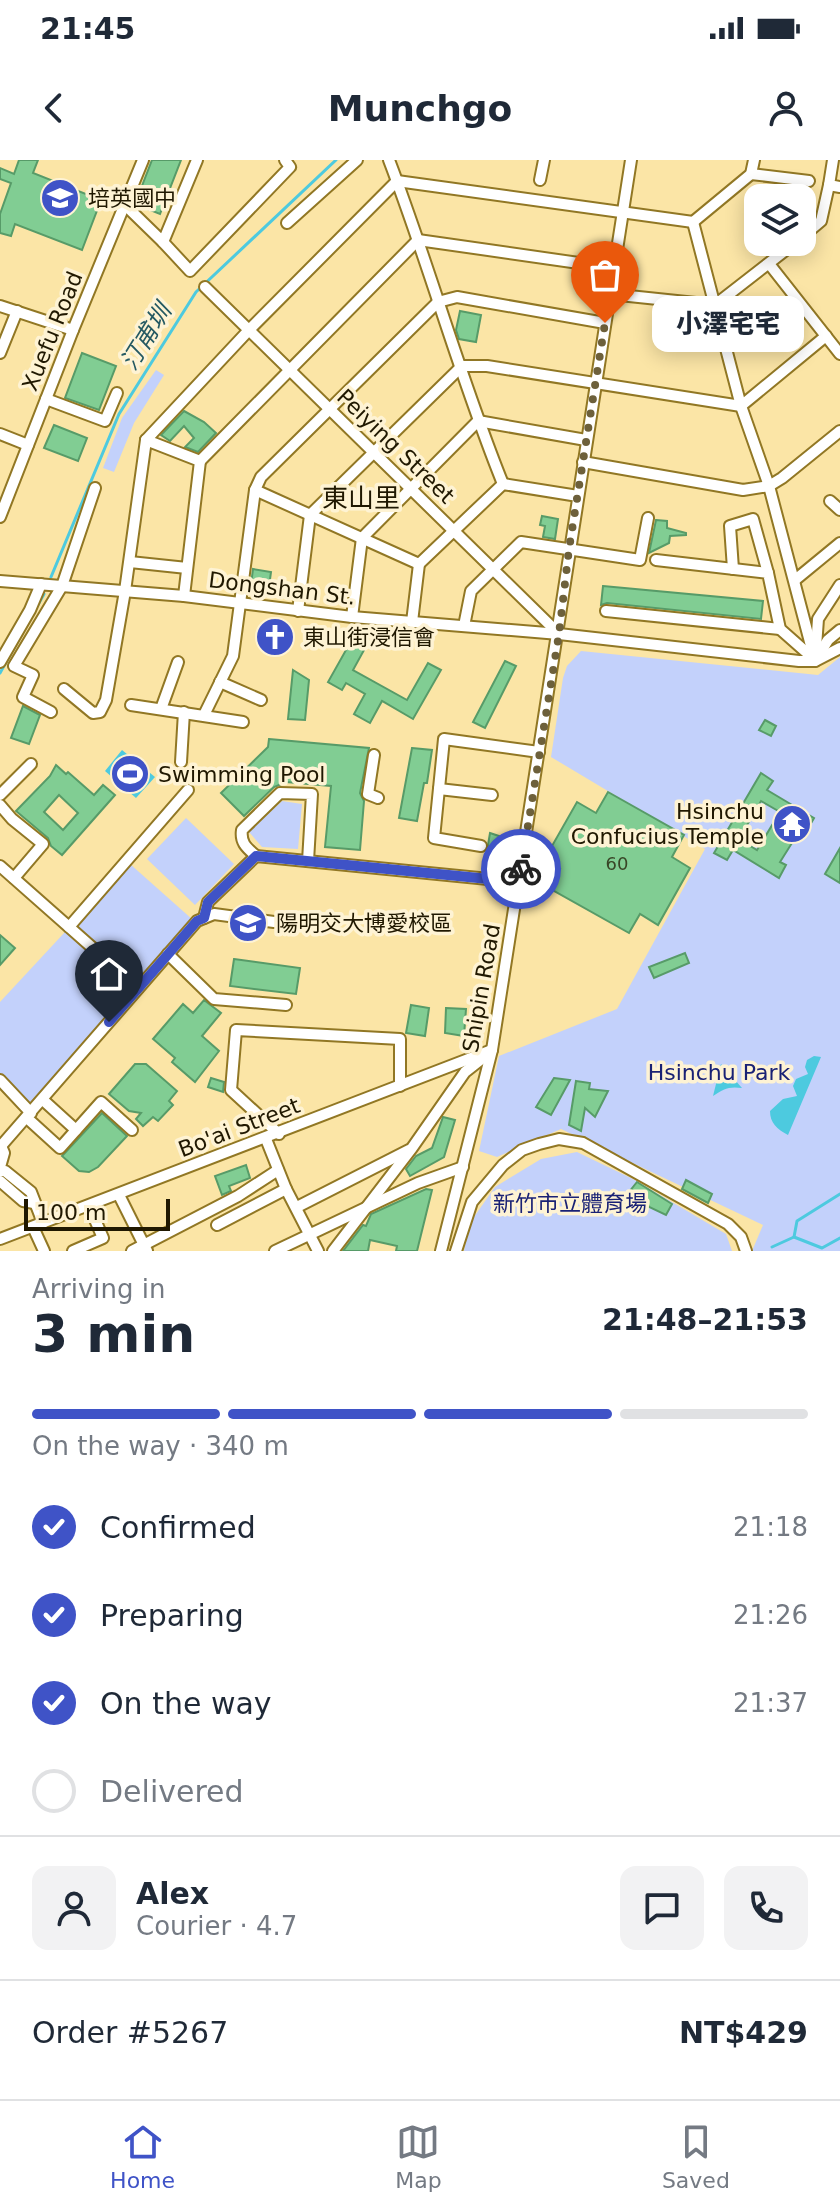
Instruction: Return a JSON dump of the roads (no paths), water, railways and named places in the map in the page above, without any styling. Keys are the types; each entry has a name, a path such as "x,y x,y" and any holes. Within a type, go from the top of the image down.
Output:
{"street":[{"name":"Xuefu Road","path":"0,517 143,160"},
{"path":"163,242 197,160"},
{"path":"125,205 190,271 290,167 285,160"},
{"path":"287,223 357,160"},
{"path":"389,160 462,366 478,421 503,484"},
{"path":"540,180 544,160"},
{"name":"Shipin Road","path":"441,1251 492,1050 631,160"},
{"path":"397,181 693,222 751,174 754,160"},
{"path":"816,225 821,221 835,186 833,160"},
{"path":"751,174 809,181"},
{"path":"64,689 93,713 100,712 106,700 130,562 146,440 249,330 397,181"},
{"path":"693,222 741,406 769,486 815,661"},
{"path":"418,240 614,268"},
{"path":"184,596 200,461 418,240"},
{"path":"610,294 715,305 780,256"},
{"path":"770,265 840,354"},
{"name":"Peiying Street","path":"205,287 559,634"},
{"path":"204,715 233,656 255,490 261,477 438,302 457,297 605,323"},
{"path":"0,306 73,330"},
{"path":"0,353 17,311"},
{"path":"298,611 310,515 462,366 487,366 741,406 826,336"},
{"path":"46,399 105,421 117,393"},
{"path":"478,421 586,440"},
{"path":"352,617 362,538 409,487 478,421"},
{"path":"583,462 743,490 769,486 840,431"},
{"path":"0,434 28,445"},
{"path":"146,440 200,461"},
{"path":"503,484 578,496"},
{"path":"412,622 419,564 503,484"},
{"path":"51,712 23,697 33,675 14,666 62,586 95,488"},
{"path":"255,490 419,564"},
{"path":"830,501 840,510"},
{"path":"464,626 471,591 521,542 640,560 648,518"},
{"path":"733,569 730,526 753,519 780,629 815,661"},
{"path":"795,580 840,543"},
{"path":"656,560 768,573"},
{"path":"130,562 187,568"},
{"name":"Dongshan St.","path":"0,581 184,596 352,617 559,634 815,661"},
{"path":"0,662 41,584"},
{"path":"815,661 818,619 840,585"},
{"path":"606,611 780,629"},
{"path":"815,661 828,640 840,630"},
{"path":"815,661 840,648"},
{"path":"161,709 178,662"},
{"path":"220,682 261,700"},
{"path":"131,705 243,722"},
{"path":"181,762 184,712"},
{"path":"481,846 434,838 444,739 539,752"},
{"path":"374,755 368,794 378,798"},
{"path":"0,795 31,764"},
{"path":"439,789 492,795"},
{"path":"69,927 188,790"},
{"path":"308,861 312,794 280,793 242,830 243,844 256,856 519,882"},
{"path":"0,805 43,844 14,878"},
{"path":"204,918 208,902 256,856"},
{"path":"0,866 138,988"},
{"path":"44,1251 31,1192 0,1169 4,1153 0,1146 197,921 214,914 274,922"},
{"path":"168,954 214,999 286,1005"},
{"path":"279,1134 231,1090 236,1030 400,1039 400,1086"},
{"path":"333,1251 412,1148 465,1072 492,1050"},
{"name":"Bo'ai Street","path":"0,1239 492,1050"},
{"path":"0,1080 60,1148 101,1102 132,1130"},
{"path":"43,1100 76,1130"},
{"path":"266,1139 286,1189 318,1251"},
{"path":"456,1251 472,1202 503,1165 522,1150 559,1139 583,1143 728,1224 741,1237 746,1251"},
{"path":"297,1207 412,1148"},
{"path":"275,1251 418,1183 463,1167"},
{"path":"132,1251 145,1247 238,1196 278,1170"},
{"path":"0,1181 23,1201 34,1203"},
{"path":"217,1225 286,1189"},
{"path":"119,1195 145,1247"},
{"path":"73,1251 103,1238 89,1206"}],"waterway":[{"name":"汀甫圳","path":"51,577 119,414 196,292 336,160"},
{"name":"汀甫圳","path":"0,673 44,594"},
{"path":"794,1237 797,1221 840,1194"},
{"path":"772,1247 794,1237 822,1248 840,1238"}],"place":[{"name":"培英國中","path":"60,198"},
{"name":"小澤宅宅","path":"605,323"},
{"name":"東山街浸信會","path":"275,637"},
{"name":"Swimming Pool","path":"130,774"},
{"name":"Hsinchu Confucius Temple","path":"792,824"},
{"name":"陽明交大博愛校區","path":"248,923"}],"district":[{"name":"東山里","path":"361,498"}],"park label":[{"name":"Hsinchu Park","path":"719,1072"},
{"name":"新竹市立體育場","path":"570,1203"}]}
